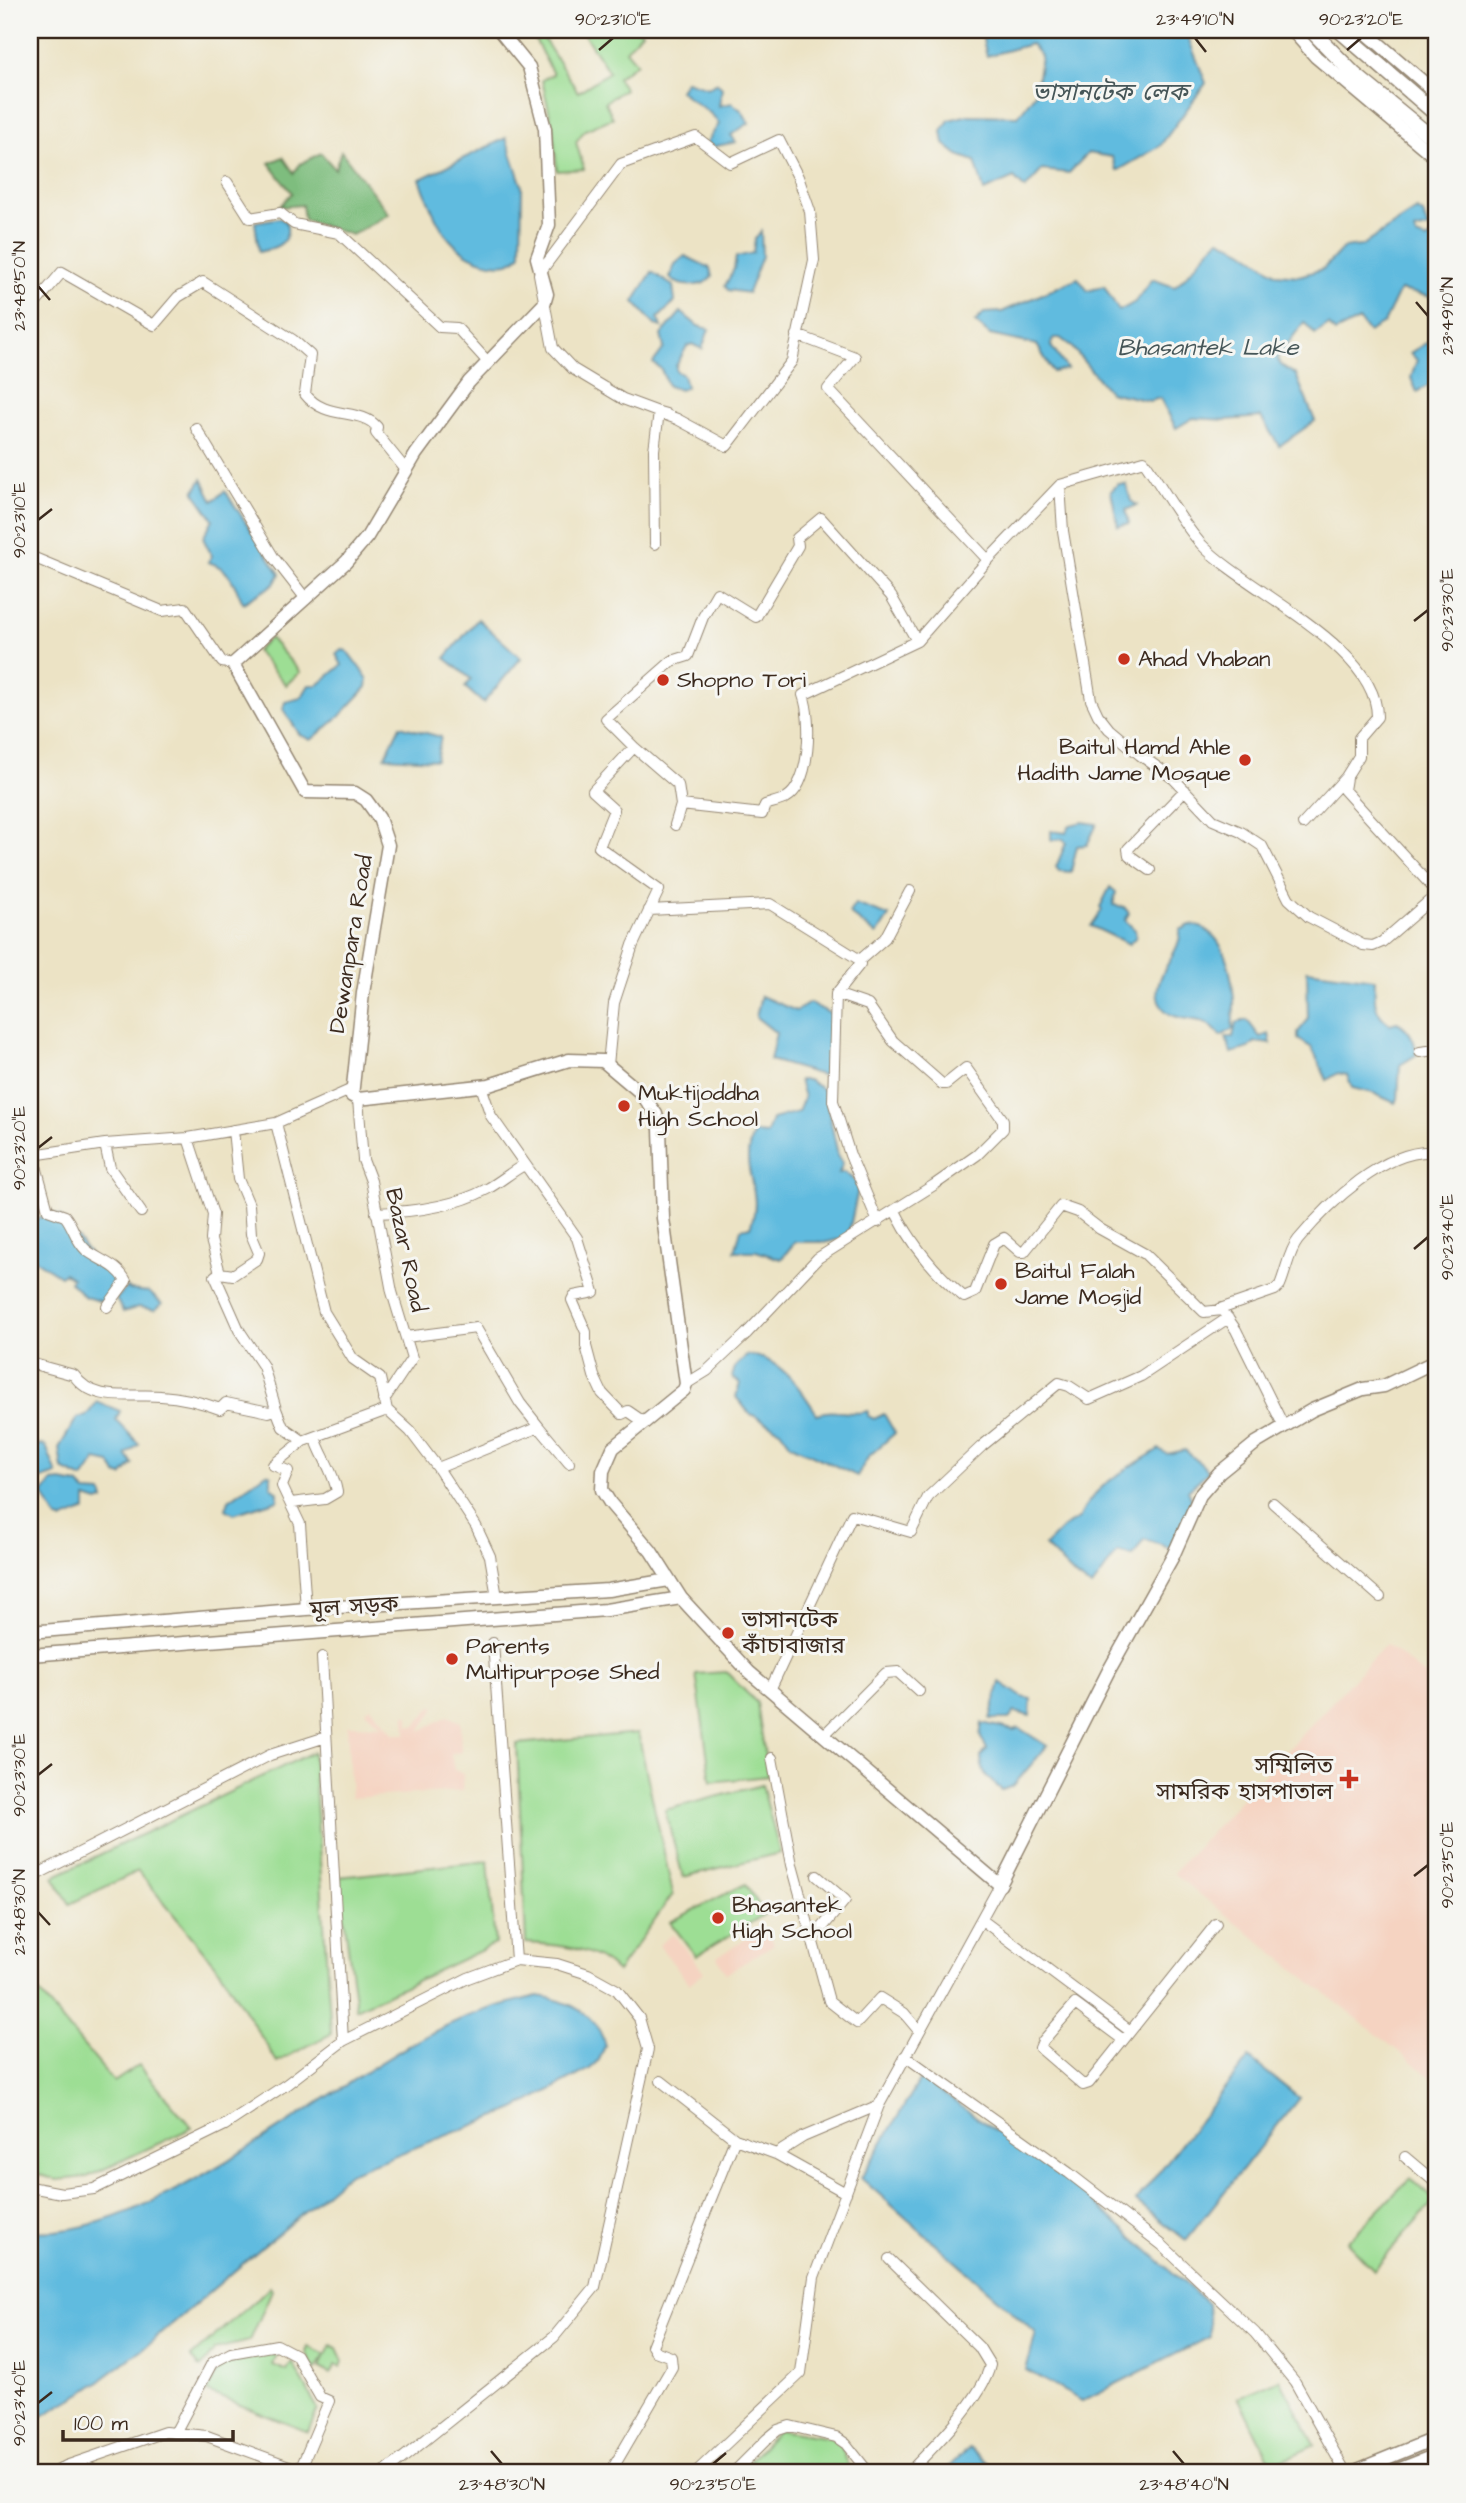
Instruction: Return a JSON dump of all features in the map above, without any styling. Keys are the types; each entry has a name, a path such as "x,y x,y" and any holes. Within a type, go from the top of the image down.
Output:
{"main road":[{"path":"1311,30 1354,74 1436,141"},
{"path":"1339,30 1436,114"}],"street":[{"path":"30,556 162,611 185,608 222,662 233,664 306,599 367,537 406,470 487,361 544,302 547,294 539,274 537,258 549,225 545,129 529,68 499,30"},
{"path":"1292,30 1316,57 1436,158"},
{"path":"1363,30 1436,93"},
{"path":"539,274 621,164 696,137 730,163 779,140 801,187 814,239 814,260 792,361 727,446 667,414 622,399 573,369 553,348 544,302"},
{"path":"227,182 250,218 280,213 294,224 339,233 440,327 457,328 487,361"},
{"path":"30,310 62,272 153,325 178,297 203,282 293,340 310,355 304,394 326,412 371,421 377,427 376,433 406,470"},
{"path":"797,335 855,358 828,389 988,560"},
{"path":"655,544 654,450 659,412 667,414"},
{"path":"195,428 274,558 306,599"},
{"path":"681,805 762,814 765,804 787,798 801,782 809,718 803,695 917,641 988,560 1060,485 1144,461 1202,545 1273,600 1304,618 1346,657 1377,698 1377,717 1359,738 1359,756 1346,777 1303,824"},
{"path":"1060,485 1063,531 1091,700 1109,729 1185,790 1213,820 1241,832 1262,846 1289,899 1309,917 1363,945 1373,946 1382,943 1436,893 1344,790 1346,777"},
{"path":"675,825 681,805 678,785 606,719 672,661 688,656 703,617 717,593 757,617 798,546 797,538 821,518 891,597 917,641"},
{"name":"Dewanpara Road","path":"233,664 305,792 355,793 366,800 379,818 388,845 354,1095"},
{"path":"608,1065 614,1003 633,945 659,890 599,847 614,810 593,792 634,747"},
{"path":"1150,870 1129,855 1128,849 1185,790"},
{"path":"878,1222 850,1155 833,1101 836,994 860,964 860,960 885,938 910,891"},
{"path":"649,910 769,904 860,960"},
{"path":"686,1384 707,1371 818,1258 878,1222 977,1155 1003,1129 1003,1120 966,1068 946,1084 942,1084 893,1041 868,1005 836,994"},
{"path":"1420,1052 1436,1050"},
{"path":"33,1155 105,1144 188,1138 276,1123 354,1095 481,1086 569,1060 603,1060 641,1093 656,1114 660,1129 663,1218 686,1384 684,1391 613,1448 603,1471 602,1489 681,1598 749,1672 1000,1885"},
{"path":"481,1086 491,1116 577,1238 585,1258 594,1292 572,1300 586,1332 586,1346 598,1385 622,1414 628,1411 644,1422"},
{"name":"Bazar Road","path":"354,1095 363,1160 372,1181 392,1292 412,1358 386,1405"},
{"path":"276,1123 324,1312 354,1359 380,1378 386,1405 439,1468 470,1513 484,1543 494,1573 498,1597"},
{"path":"233,1130 238,1179 249,1205 251,1234 259,1253 257,1259 233,1275 220,1273 215,1276 239,1330 263,1366 283,1427 303,1441"},
{"path":"30,1137 48,1210 65,1216 74,1236 88,1252 112,1265 126,1281 107,1307"},
{"path":"188,1138 213,1214 211,1240 220,1273"},
{"path":"105,1144 110,1168 141,1212"},
{"path":"895,1210 909,1239 945,1282 964,1297 975,1292 994,1244 999,1239 1004,1238 1020,1252 1024,1252 1056,1211 1066,1206 1144,1254 1204,1312 1275,1290 1280,1285 1297,1241 1366,1174 1407,1157 1436,1152"},
{"path":"376,1213 414,1212 449,1203 486,1190 524,1164"},
{"path":"1220,1309 1228,1318 1284,1427"},
{"path":"770,1690 852,1515 911,1532 928,1497 982,1446 1059,1383 1089,1399 1141,1376 1228,1318"},
{"path":"405,1337 476,1328 520,1403 569,1463"},
{"path":"695,2473 801,2373 814,2277 879,2105 982,1920 1108,1672 1173,1556 1200,1495 1235,1460 1284,1427 1338,1398 1384,1386 1436,1362"},
{"path":"30,1363 74,1375 78,1382 102,1394 162,1396 220,1409 226,1403 269,1412 276,1409"},
{"path":"306,1609 302,1537 291,1503 282,1486 288,1471 273,1465 303,1441 386,1405"},
{"path":"439,1468 539,1427"},
{"path":"291,1503 325,1499 337,1492 335,1477 326,1464 315,1437"},
{"path":"1273,1503 1380,1597"},
{"name":"মূল সড়ক","path":"30,1632 306,1609 608,1590 669,1580"},
{"name":"মূল সড়ক","path":"30,1655 606,1609 681,1598"},
{"path":"353,1608 356,1628"},
{"path":"492,1643 516,1960"},
{"path":"322,1657 343,2041"},
{"path":"824,1734 886,1673 898,1672 919,1691"},
{"path":"30,1878 270,1755 326,1737"},
{"path":"772,1758 792,1865 829,2001 858,2023 880,1998 904,2013 919,2031"},
{"path":"813,1940 845,1900 817,1877"},
{"path":"982,1920 1129,2030"},
{"path":"1122,2039 1075,2004 1042,2041 1040,2048 1083,2085 1089,2082 1216,1924"},
{"path":"30,2187 62,2193 94,2189 225,2125 287,2084 343,2041 468,1978 516,1960 557,1964 588,1974 617,1990 639,2018 648,2049 595,2287 554,2337 384,2473"},
{"path":"905,2056 1069,2173 1162,2245 1255,2333 1295,2382 1348,2473 1436,2438"},
{"path":"661,2081 735,2139 776,2154 846,2193"},
{"path":"776,2154 803,2137 879,2105"},
{"path":"610,2473 672,2367 671,2357 655,2351 652,2346 735,2139"},
{"path":"1405,2157 1436,2183"},
{"path":"889,2259 979,2347 990,2365 983,2382 946,2433 908,2473"},
{"path":"54,2473 70,2470 165,2432 175,2433 206,2436 304,2472 329,2401 320,2397 296,2355 276,2345 231,2353 215,2360 175,2433"},
{"path":"733,2473 767,2439 778,2430 790,2426 836,2437 846,2444 869,2473"},
{"path":"1391,2473 1436,2455"}],"shaded area":[{"name":"সম্মিলিত সামরিক হাসপাতাল","path":"1386,1644 1436,1685 1436,2081 1173,1873"},
{"path":"432,1706 436,1707 420,1731 448,1716 460,1722 461,1752 451,1754 454,1770 463,1773 462,1791 351,1798 347,1725 382,1726 365,1711 371,1707 394,1734 406,1734 405,1715 409,1715 409,1726 415,1726"},
{"name":"Bhasantek High School","path":"764,1928 774,1944 726,1974 717,1957"},
{"name":"Bhasantek High School","path":"673,1934 704,1972 689,1984 659,1945"}],"green space":[{"path":"530,30 538,30 578,92 609,72 581,30 642,32 626,50 637,63 617,78 625,89 605,102 613,118 585,130 576,142 584,169 557,171 553,129 542,80 553,74"},
{"path":"341,151 389,214 352,235 304,220 302,205 279,207 292,193 269,163 283,157 294,173 300,164 321,153 335,169"},
{"path":"270,638 300,672 286,685 256,651"},
{"path":"726,1672 757,1703 768,1776 711,1782 696,1674"},
{"path":"638,1733 673,1894 617,1972 587,1952 563,1946 526,1943 517,1744"},
{"path":"313,1752 331,2034 277,2062 220,1971 138,1871 70,1904 53,1877"},
{"path":"762,1785 780,1853 683,1877 665,1810"},
{"path":"488,1861 495,1944 356,2009 339,1877"},
{"name":"Bhasantek High School","path":"745,1884 765,1914 696,1956 670,1922"},
{"path":"30,1982 114,2082 139,2065 192,2128 87,2177 57,2180 30,2172"},
{"path":"1410,2178 1435,2200 1374,2270 1347,2242"},
{"path":"270,2287 272,2290 250,2341 215,2349 201,2368 191,2357"},
{"path":"331,2345 337,2348 343,2361 341,2367 336,2365 331,2374 320,2368 325,2355 315,2370 306,2352 308,2347 326,2355"},
{"path":"268,2353 277,2355 273,2365 287,2371 292,2362 318,2409 308,2432 207,2392 221,2364"},
{"path":"1280,2379 1315,2445 1272,2465 1238,2397"},
{"path":"778,2430 838,2439 852,2473 744,2473 741,2470"}],"water":[{"name":"ভাসানটেক লেক","path":"985,30 1185,30 1206,83 1160,146 1117,171 1112,157 1088,153 1069,173 1042,170 1025,189 1014,178 984,191 975,161 958,155 944,144 942,131 949,120 968,115 1018,116 1036,92 1041,56 1031,44 987,56 983,40"},
{"path":"686,81 708,88 717,83 722,88 719,106 732,103 742,111 749,123 731,135 736,142 712,147 707,142 719,124 711,114 680,90"},
{"path":"506,138 522,186 521,254 511,262 496,264 476,259 453,243 437,220 420,179"},
{"name":"Bhasantek Lake","path":"1417,210 1423,214 1428,228 1414,231 1416,236 1426,240 1436,235 1436,298 1400,290 1384,323 1368,332 1359,320 1335,332 1329,325 1315,334 1304,322 1277,358 1281,365 1296,375 1315,421 1279,446 1261,417 1226,420 1193,418 1176,428 1160,398 1150,401 1109,392 1071,346 1060,338 1054,338 1051,346 1067,369 1053,372 1037,345 990,335 975,322 984,313 1002,312 1078,278 1088,291 1104,286 1119,311 1135,302 1152,279 1174,287 1220,239 1243,250 1277,274 1299,276 1323,269 1343,248 1361,246"},
{"path":"279,218 286,222 285,240 259,252 255,222"},
{"path":"761,231 762,256 748,293 728,290 725,286 734,269 736,257 753,253 755,239"},
{"path":"685,256 710,268 712,277 703,283 691,285 680,284 670,278 675,264"},
{"path":"652,272 673,286 675,302 658,318 662,327 655,325 634,302"},
{"path":"681,312 698,326 709,329 702,349 692,344 687,346 676,366 676,371 683,375 686,387 680,390 668,386 661,369 653,363 664,348 661,335"},
{"path":"1436,337 1436,381 1417,392 1411,378 1417,360 1410,353"},
{"path":"202,479 213,501 225,491 280,574 274,584 243,603 226,573 208,562 212,556 203,538 213,519 194,492"},
{"path":"1118,484 1126,484 1131,501 1137,505 1126,510 1129,523 1118,526 1111,491"},
{"path":"478,619 521,658 483,703 465,687 471,679 445,658"},
{"path":"342,650 347,651 368,679 367,687 340,716 311,740 300,735 283,709 285,702 301,698 309,685 318,685 342,665 336,654"},
{"path":"400,726 441,737 436,760 385,757"},
{"path":"1082,822 1097,824 1087,845 1077,846 1071,872 1059,871 1056,867 1066,843 1063,839 1051,840 1051,831 1066,833 1070,825"},
{"path":"1110,887 1116,892 1113,905 1124,907 1129,913 1125,920 1135,930 1136,937 1129,944 1091,926 1102,910 1100,907"},
{"path":"855,904 889,916 877,935 849,913"},
{"path":"1190,925 1211,934 1219,943 1228,966 1234,1001 1233,1029 1221,1036 1204,1022 1171,1015 1163,1008 1158,998 1160,978 1176,949 1180,930"},
{"path":"1307,970 1375,979 1375,999 1380,1015 1390,1024 1397,1022 1405,1028 1416,1050 1416,1055 1400,1065 1398,1099 1395,1103 1373,1093 1352,1088 1347,1075 1338,1073 1327,1080 1312,1048 1298,1039 1298,1032 1308,1020"},
{"path":"761,996 796,1011 810,1003 833,1015 825,1076 770,1060 776,1033 756,1017"},
{"path":"1247,1020 1260,1037 1269,1034 1271,1044 1255,1042 1249,1048 1231,1053 1226,1037 1233,1037 1236,1023"},
{"path":"799,1080 808,1080 824,1090 838,1155 843,1163 839,1173 845,1172 859,1185 848,1237 828,1242 795,1242 781,1259 756,1251 735,1251 741,1229 750,1227 754,1213 749,1146 754,1133 767,1134 772,1119 798,1112 804,1097"},
{"path":"49,1212 60,1216 91,1256 119,1277 122,1284 103,1302 85,1297 70,1282 72,1278 64,1273 60,1276 37,1261 30,1251 30,1223"},
{"path":"127,1287 130,1290 149,1292 162,1304 155,1310 139,1307 123,1312 116,1299"},
{"path":"747,1355 769,1361 779,1368 804,1394 817,1414 830,1411 868,1411 868,1416 874,1419 884,1414 895,1433 869,1456 857,1476 791,1445 780,1430 749,1413 736,1397 740,1383 732,1377 735,1367"},
{"path":"97,1402 120,1411 116,1420 139,1444 126,1455 133,1464 122,1476 116,1474 110,1463 96,1460 83,1479 62,1469 59,1448 77,1418 86,1416"},
{"path":"39,1444 46,1446 57,1474 30,1483 30,1464 38,1455 34,1450"},
{"path":"1159,1449 1167,1454 1185,1450 1209,1471 1188,1490 1192,1501 1172,1549 1144,1539 1133,1556 1118,1552 1092,1587 1077,1578 1045,1546 1063,1528 1080,1518 1085,1506 1103,1486"},
{"path":"267,1473 271,1475 271,1486 278,1492 278,1500 234,1514 226,1509 229,1500"},
{"path":"52,1482 78,1484 86,1492 102,1493 104,1500 98,1502 86,1498 86,1510 62,1520 57,1519 43,1494"},
{"path":"1000,1682 1022,1697 1031,1699 1030,1716 1015,1712 1009,1719 990,1719"},
{"path":"982,1723 1014,1730 1019,1728 1047,1746 1013,1786 1002,1790 984,1772 981,1756 987,1749 980,1736"},
{"path":"538,1996 571,2005 596,2025 605,2046 599,2060 590,2069 515,2109 349,2173 144,2348 89,2389 30,2423 30,2231 78,2228 130,2211 185,2185 242,2152 403,2049 448,2025 492,2008"},
{"path":"1249,2058 1299,2098 1186,2240 1136,2201"},
{"path":"921,2078 1080,2190 1208,2304 1210,2337 1082,2401 1026,2370 1036,2333 861,2178"},
{"path":"969,2448 1000,2473 942,2473"}],"place":[{"name":"Ahad Vhaban","path":"1124,659"},
{"name":"Shopno Tori","path":"663,680"},
{"name":"Baitul Hamd Ahle Hadith Jame Mosque","path":"1245,760"},
{"name":"Muktijoddha High School","path":"624,1106"},
{"name":"Baitul Falah Jame Mosjid","path":"1001,1284"},
{"name":"ভাসানটেক কাঁচাবাজার","path":"728,1633"},
{"name":"Parents Multipurpose Shed","path":"452,1659"},
{"name":"সম্মিলিত সামরিক হাসপাতাল","path":"1349,1779"},
{"name":"Bhasantek High School","path":"718,1918"}]}
